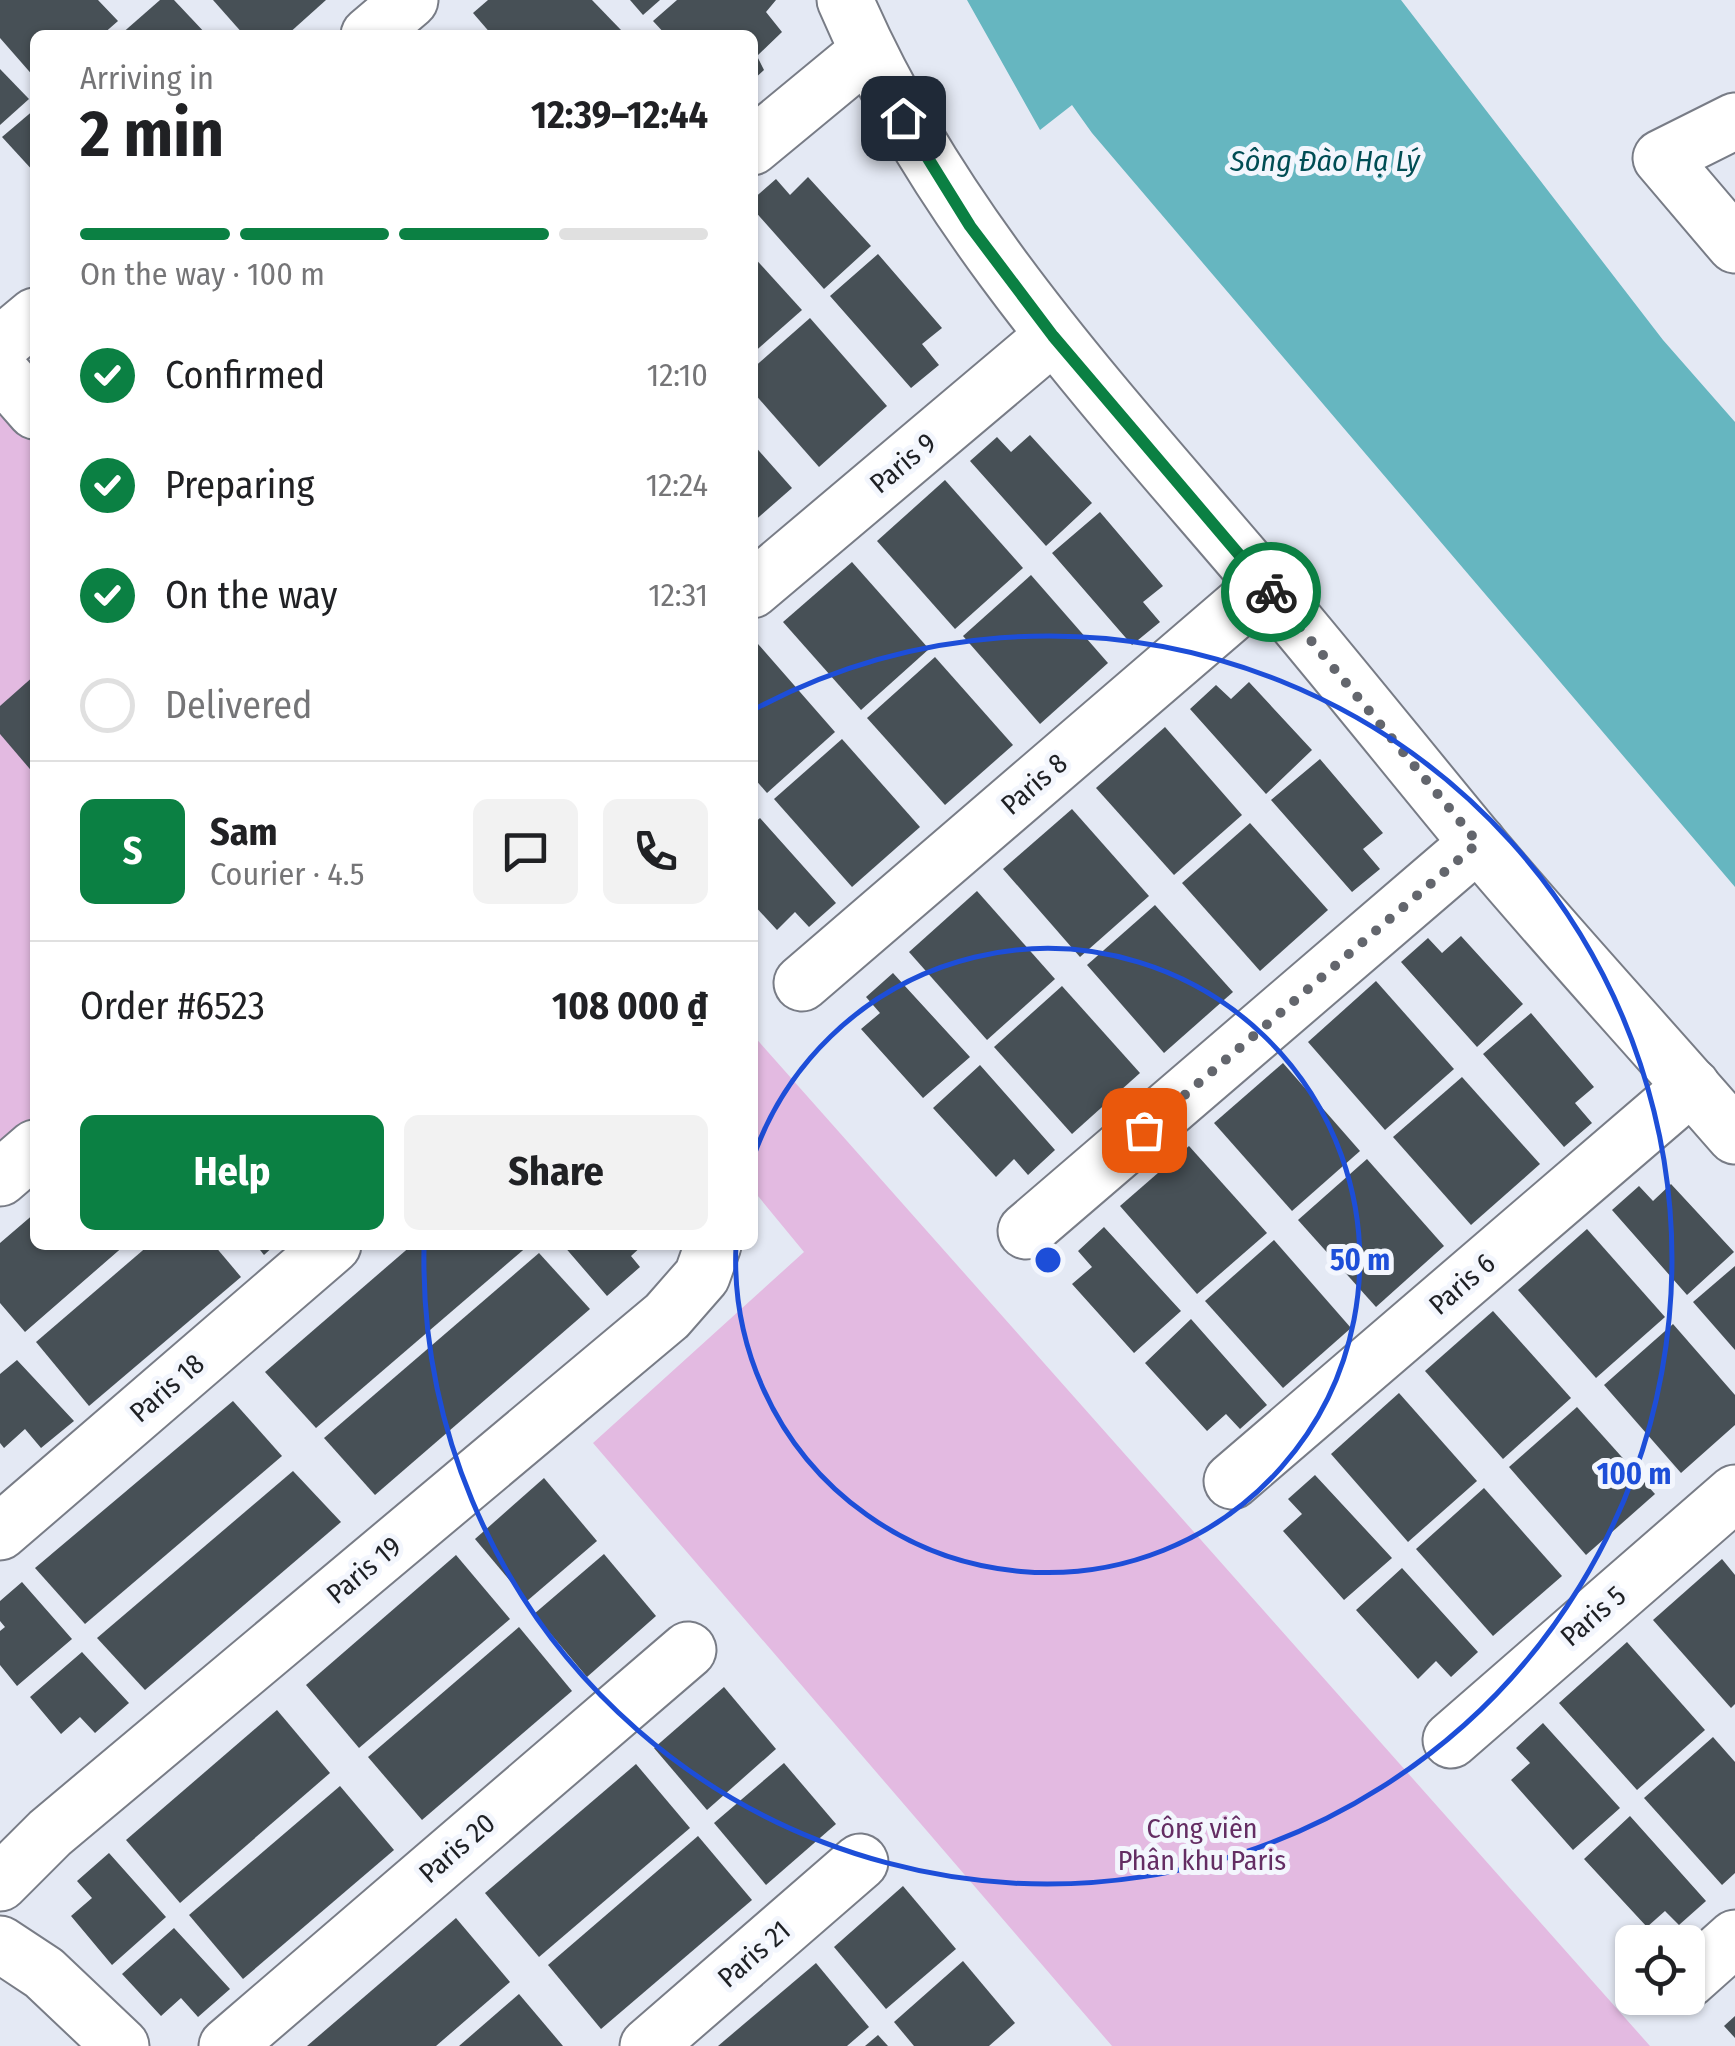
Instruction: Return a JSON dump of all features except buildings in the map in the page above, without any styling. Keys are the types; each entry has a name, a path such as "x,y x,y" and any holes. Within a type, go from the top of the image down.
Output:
{"street":[{"path":"374,30 410,0"},
{"path":"845,0 867,52 912,135 970,226 1053,336 1478,843 1735,1136"},
{"path":"758,142 867,52"},
{"path":"1735,120 1660,158 1735,245"},
{"path":"0,346 30,320"},
{"name":"Paris 9","path":"758,585 1053,336"},
{"path":"0,371 30,406"},
{"name":"Paris 8","path":"802,982 1265,586"},
{"path":"1026,1230 1478,843"},
{"name":"Paris 6","path":"1232,1481 1692,1086"},
{"path":"0,1178 30,1152"},
{"name":"Paris 18","path":"0,1532 327,1250"},
{"name":"Paris 19","path":"0,1884 50,1833 666,1316 702,1276 711,1250"},
{"name":"Paris 5","path":"1451,1740 1735,1493"},
{"name":"Paris 20","path":"228,2046 688,1650"},
{"name":"Paris 21","path":"648,2046 860,1862"},
{"path":"1705,1965 1735,1938"},
{"path":"0,1944 44,1972 120,2046"}],"green space":[{"path":"0,404 30,439 30,1126 0,1153"},
{"name":"Công viên Phân khu Paris","path":"758,1041 1615,2007 1615,2015 1622,2015 1650,2046 1112,2046 593,1443 804,1252 758,1196"}],"water":[{"name":"Sông Đào Hạ Lý","path":"967,0 1401,0 1663,340 1735,422 1735,887 1072,105 1040,130"}],"way so far":[{"path":"1144,1130 1478,843 1271,592"}],"route":[{"path":"903,118 970,226 1053,336 1271,592"}]}
